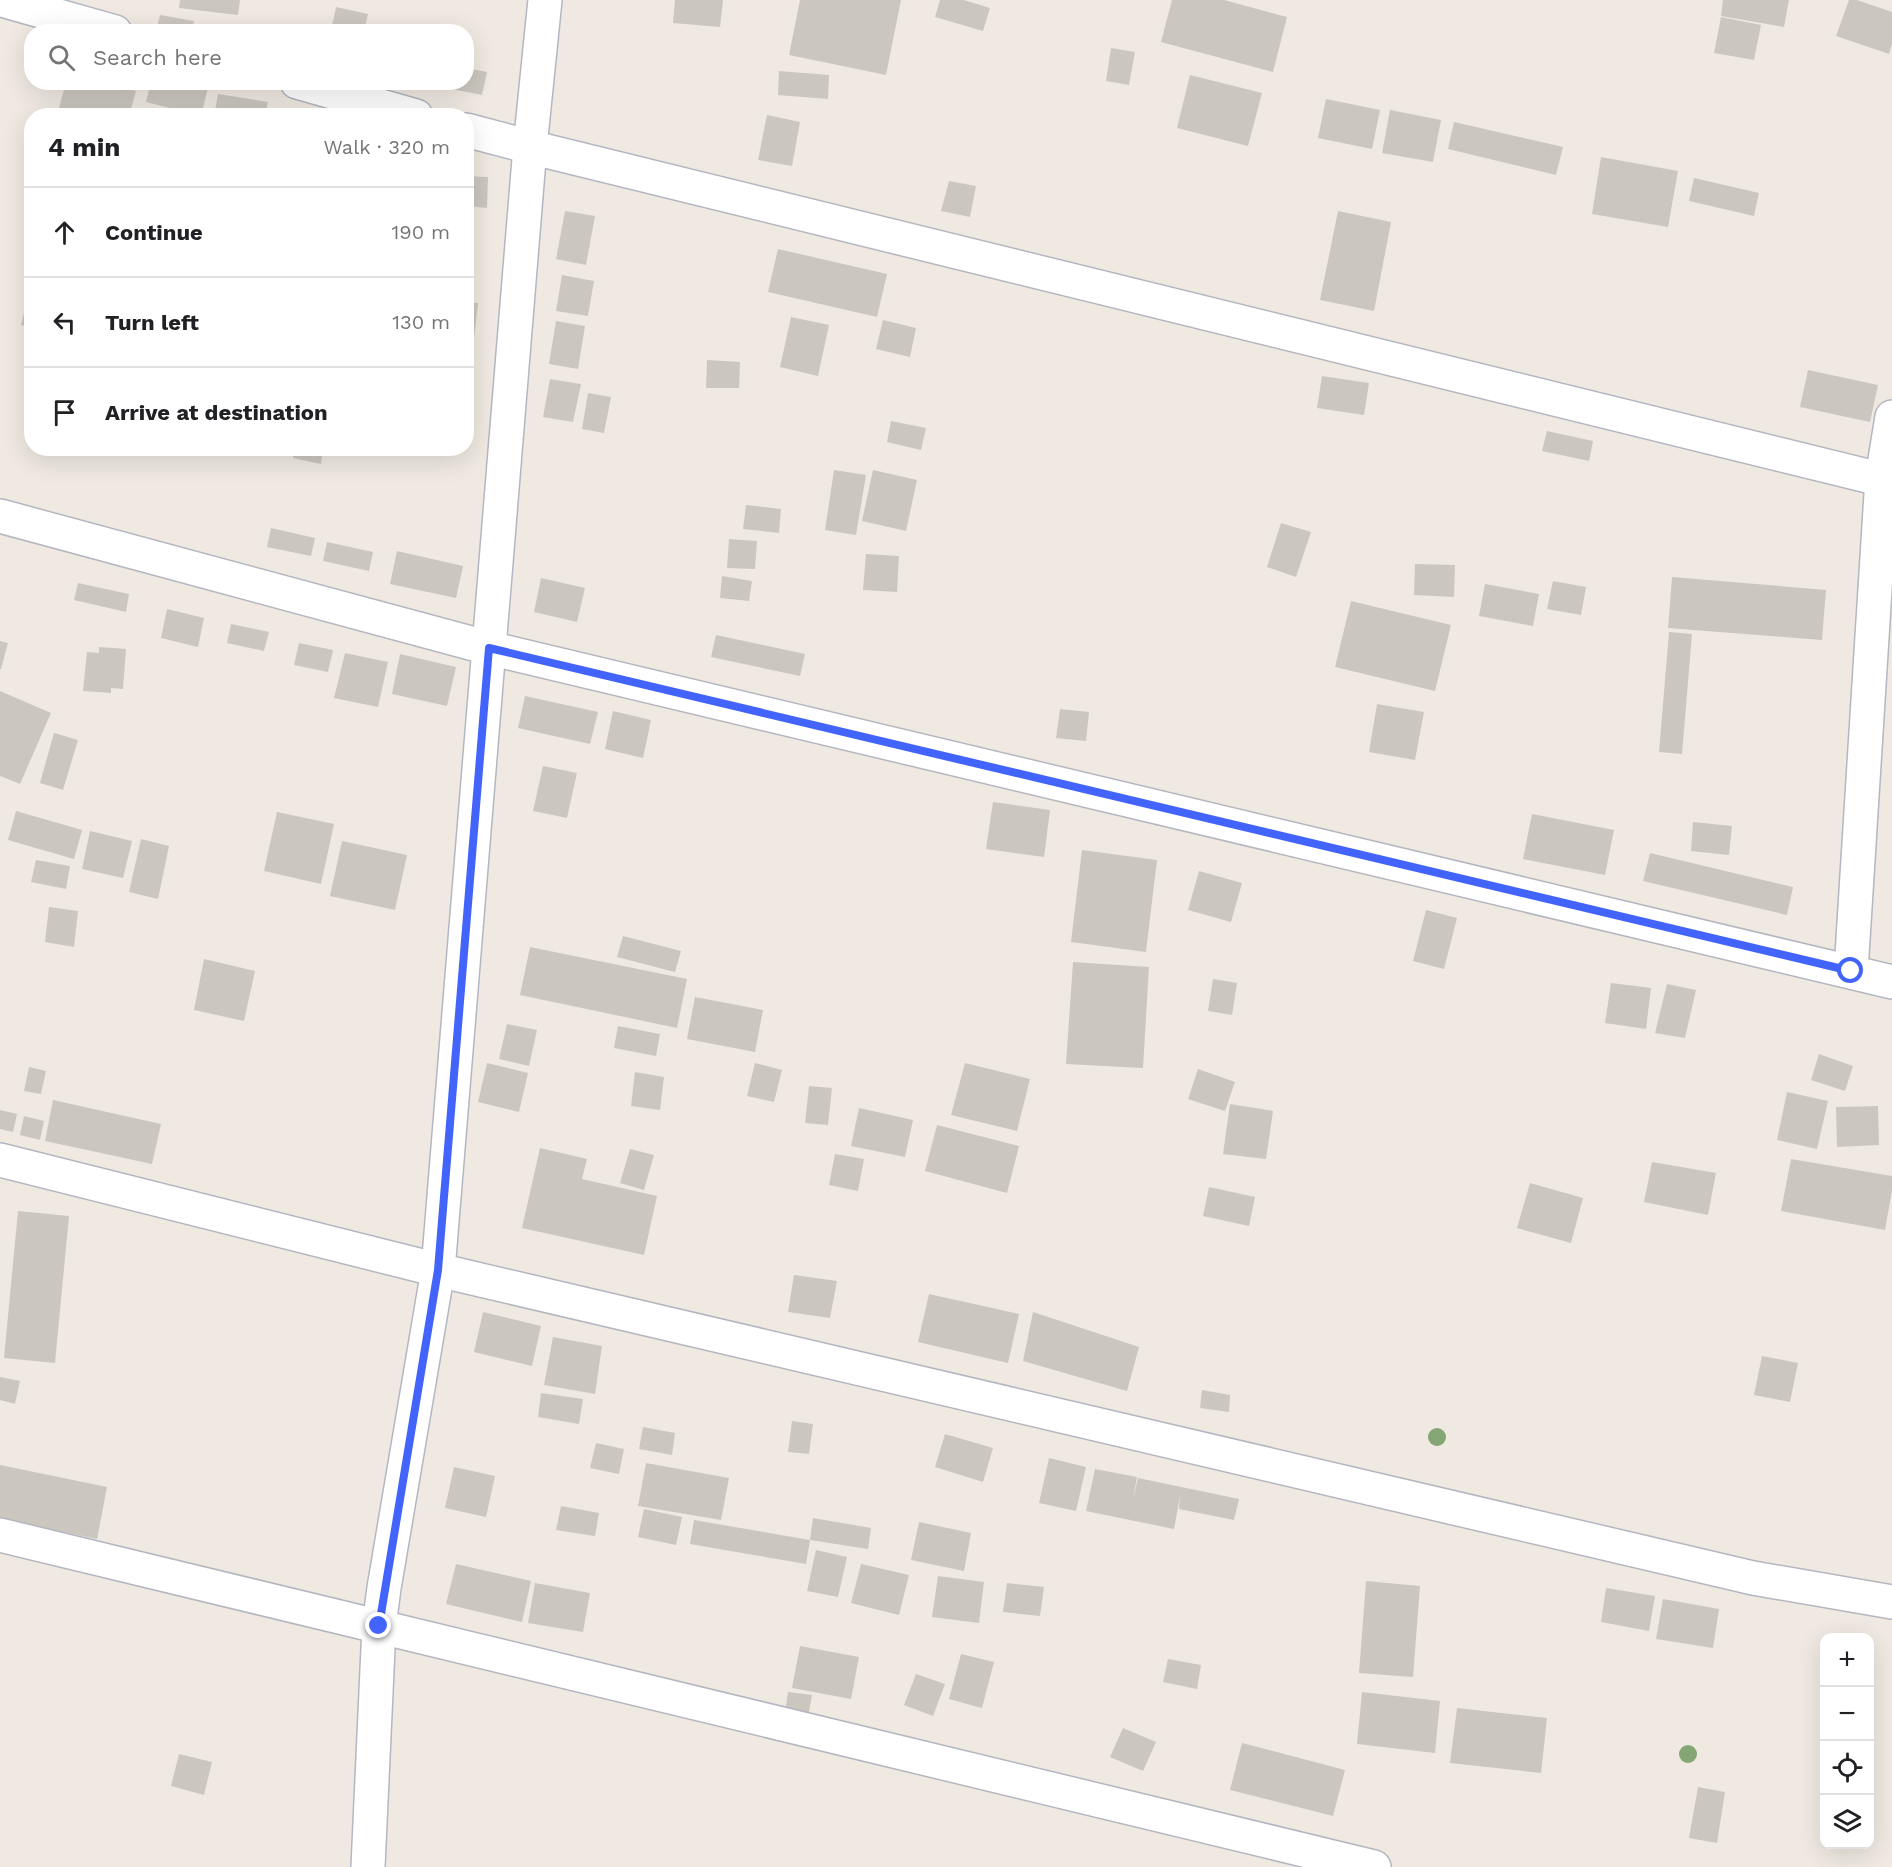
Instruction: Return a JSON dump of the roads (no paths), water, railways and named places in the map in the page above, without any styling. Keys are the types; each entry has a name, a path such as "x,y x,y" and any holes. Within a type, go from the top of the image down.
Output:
{"street":[{"path":"2,0 86,24"},
{"path":"368,1867 379,1626 438,1270 530,147 545,0"},
{"path":"325,90 388,108"},
{"path":"474,132 1887,480"},
{"path":"1851,971 1892,417"},
{"path":"0,516 489,648 1892,982"},
{"path":"0,1160 438,1270 1753,1578 1892,1602"},
{"path":"0,1535 1374,1867"}]}
